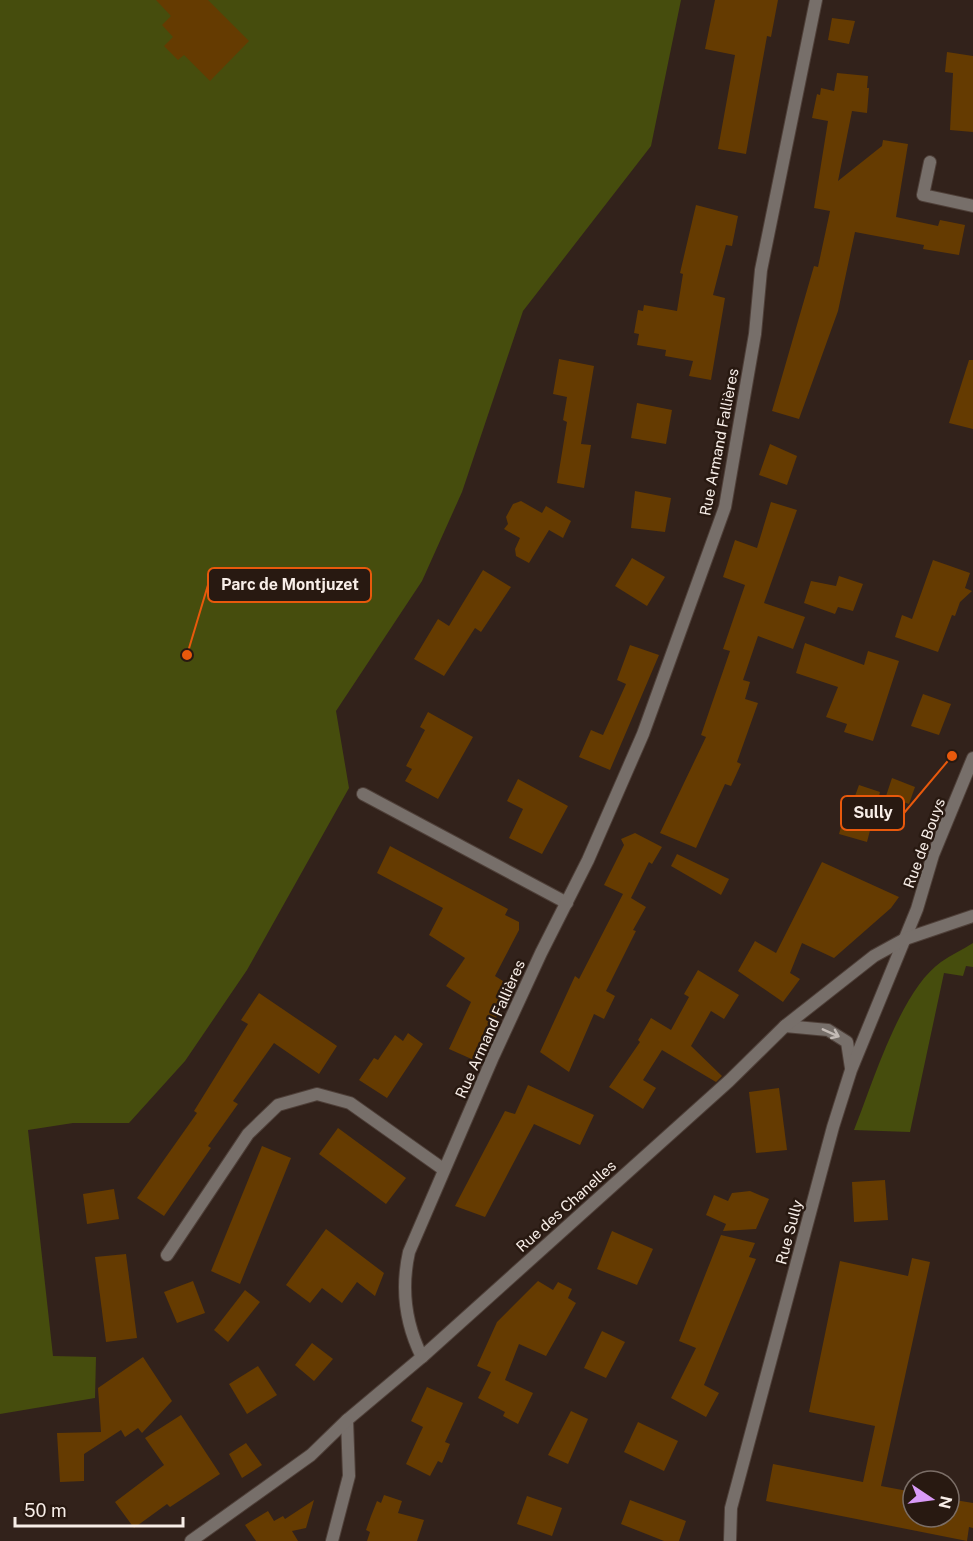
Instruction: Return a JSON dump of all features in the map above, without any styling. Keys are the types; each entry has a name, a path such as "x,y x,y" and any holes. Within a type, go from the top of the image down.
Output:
{"street":[{"name":"Rue Armand Fallières","path":"422,1357 408,1320 403,1278 409,1252 443,1169 540,953 567,903 643,734 725,507 757,325 761,270 816,0"},
{"path":"930,162 923,195 973,206"},
{"name":"Rue de Bouys","path":"905,939 933,855 973,758"},
{"path":"363,794 567,903"},
{"name":"Rue des Chanelles","path":"191,1541 311,1455 347,1420 422,1357 729,1081 785,1026 874,956 905,939 973,916"},
{"name":"Rue Sully","path":"730,1541 731,1508 833,1127 851,1070 905,939"},
{"path":"785,1026 828,1030 847,1042 851,1070"},
{"path":"166,1254 248,1134 278,1105 317,1094 350,1102 443,1169"},
{"path":"332,1541 349,1476 347,1420"}],"green space":[{"path":"0,0 681,0 651,146 523,311 462,492 422,581 336,711 349,788 247,970 185,1061 129,1123 73,1123 28,1130 53,1356 96,1357 95,1398 0,1414"},
{"path":"973,943 973,967 966,966 963,976 944,973 910,1132 854,1130 889,1039 913,994 926,976 941,962"}],"building":[{"path":"156,0 208,0 249,41 210,81 184,55 178,60 164,46 173,37 162,25 171,16"},
{"path":"715,0 778,0 771,37 767,36 746,154 718,149 735,55 705,49"},
{"path":"832,18 855,21 849,44 828,40"},
{"path":"947,52 973,56 973,132 950,130 953,73 945,72"},
{"path":"837,73 868,76 867,88 869,88 867,113 852,111 838,181 882,146 883,140 908,144 896,217 938,226 940,220 965,225 959,255 923,249 924,245 855,232 838,311 799,419 772,411 814,266 818,267 830,211 814,208 828,121 812,118 817,94 820,95 821,88 834,91"},
{"path":"696,205 738,216 732,246 726,245 713,295 725,298 711,380 689,376 693,361 665,356 666,350 637,345 639,334 634,333 638,310 643,311 644,305 677,311 683,274 680,273"},
{"path":"559,359 594,366 581,444 591,445 584,488 557,483 567,422 563,420 567,397 553,394"},
{"path":"969,360 973,360 973,429 949,423"},
{"path":"637,403 672,410 666,444 631,438"},
{"path":"770,444 797,456 787,485 759,475"},
{"path":"635,491 671,498 665,532 631,528"},
{"path":"521,501 542,513 546,506 571,521 563,538 549,530 529,563 516,556 515,549 520,538 504,529 508,524 506,517 513,504"},
{"path":"771,502 797,510 764,603 805,617 793,649 758,636 743,680 750,682 745,699 758,703 737,762 741,764 731,786 725,784 696,848 660,833 706,737 701,735 730,651 723,649 745,585 723,577 735,540 757,548"},
{"path":"632,558 665,577 647,606 615,586"},
{"path":"933,560 970,573 965,588 972,591 960,602 955,616 952,615 938,652 895,637 902,615 912,619"},
{"path":"483,570 511,587 481,632 475,628 444,676 414,659 438,619 449,626"},
{"path":"839,576 863,584 853,611 838,607 835,614 804,603 811,581 836,586"},
{"path":"805,643 864,665 868,651 899,661 873,741 844,732 847,724 826,717 838,687 796,673"},
{"path":"630,645 659,655 610,770 579,757 591,730 603,735 626,684 617,680"},
{"path":"923,694 951,704 939,735 911,726"},
{"path":"428,712 473,737 438,799 405,781 412,769 406,766 425,730 420,727"},
{"path":"892,778 915,787 909,804 886,796"},
{"path":"518,779 568,806 542,854 509,838 523,809 507,801"},
{"path":"859,785 880,792 867,842 839,834 847,806 851,807"},
{"path":"635,833 662,847 652,864 649,862 631,898 646,907 633,930 636,931 606,991 615,996 604,1019 594,1014 569,1072 540,1052 575,976 579,979 623,894 604,885 624,845 621,839"},
{"path":"390,846 508,909 505,915 519,922 519,930 495,976 511,986 476,1061 449,1049 471,1002 446,986 465,958 429,935 443,908 377,873"},
{"path":"677,854 729,879 721,895 671,866"},
{"path":"822,862 899,897 891,908 834,958 802,943 790,973 800,979 783,1002 738,971 755,941 776,953"},
{"path":"698,970 739,995 724,1019 711,1011 691,1046 722,1076 716,1082 662,1050 643,1080 656,1088 643,1109 609,1087 640,1042 638,1040 651,1018 671,1030 689,997 684,994"},
{"path":"259,993 337,1046 319,1074 274,1043 233,1101 238,1104 208,1146 211,1148 164,1216 137,1198 197,1113 194,1111 248,1024 241,1020"},
{"path":"408,1033 423,1044 387,1098 359,1080 374,1058 378,1060 395,1035 403,1041"},
{"path":"528,1085 594,1115 580,1145 534,1124 485,1217 455,1206 505,1111 515,1114"},
{"path":"779,1088 787,1150 756,1153 749,1092"},
{"path":"338,1128 406,1178 386,1204 319,1154"},
{"path":"262,1146 291,1158 240,1284 211,1271"},
{"path":"885,1180 888,1220 854,1222 852,1182"},
{"path":"114,1189 119,1219 87,1224 83,1194"},
{"path":"750,1191 769,1199 756,1229 723,1231 726,1224 706,1215 714,1195 728,1201 732,1193"},
{"path":"326,1229 384,1273 375,1296 357,1282 342,1303 322,1288 310,1303 286,1285"},
{"path":"612,1231 653,1249 637,1285 597,1269"},
{"path":"721,1235 755,1243 749,1257 756,1259 704,1385 719,1393 706,1417 671,1398 696,1348 679,1341"},
{"path":"126,1254 137,1338 106,1342 95,1257"},
{"path":"912,1258 930,1262 881,1486 901,1490 901,1528 766,1501 773,1464 863,1482 875,1426 809,1412 840,1261 908,1276"},
{"path":"193,1281 205,1313 177,1323 164,1292"},
{"path":"538,1281 553,1290 558,1282 572,1289 568,1298 576,1303 546,1356 519,1344 505,1380 533,1393 518,1424 503,1416 505,1412 478,1398 491,1372 477,1366 497,1322"},
{"path":"245,1290 260,1302 228,1342 214,1330"},
{"path":"602,1331 625,1342 606,1378 584,1368"},
{"path":"312,1343 333,1359 314,1381 295,1365"},
{"path":"143,1357 172,1401 142,1433 138,1428 125,1437 121,1430 84,1454 84,1481 60,1482 57,1433 101,1432 98,1388"},
{"path":"258,1366 277,1395 247,1414 229,1384"},
{"path":"427,1387 463,1403 445,1442 450,1444 442,1463 438,1461 430,1476 406,1464 423,1427 411,1421"},
{"path":"571,1411 588,1419 568,1464 548,1455"},
{"path":"181,1415 220,1474 170,1507 167,1504 134,1528 115,1502 164,1465 145,1438"},
{"path":"638,1422 678,1441 664,1471 624,1452"},
{"path":"246,1443 262,1465 242,1478 229,1454"},
{"path":"384,1495 402,1501 398,1513 424,1520 417,1541 367,1541 370,1532 366,1530 371,1516 377,1501 381,1503"},
{"path":"527,1496 562,1508 552,1536 517,1524"},
{"path":"314,1500 306,1528 292,1531 298,1541 256,1541 245,1525 268,1511 274,1521 283,1516 285,1519"},
{"path":"630,1500 686,1521 679,1541 664,1541 621,1524"},
{"path":"961,1501 973,1503 973,1528 969,1527 967,1541 907,1529 961,1529"}],"place":[{"name":"Parc de Montjuzet","path":"187,655"},
{"name":"Sully","path":"952,756"}]}
